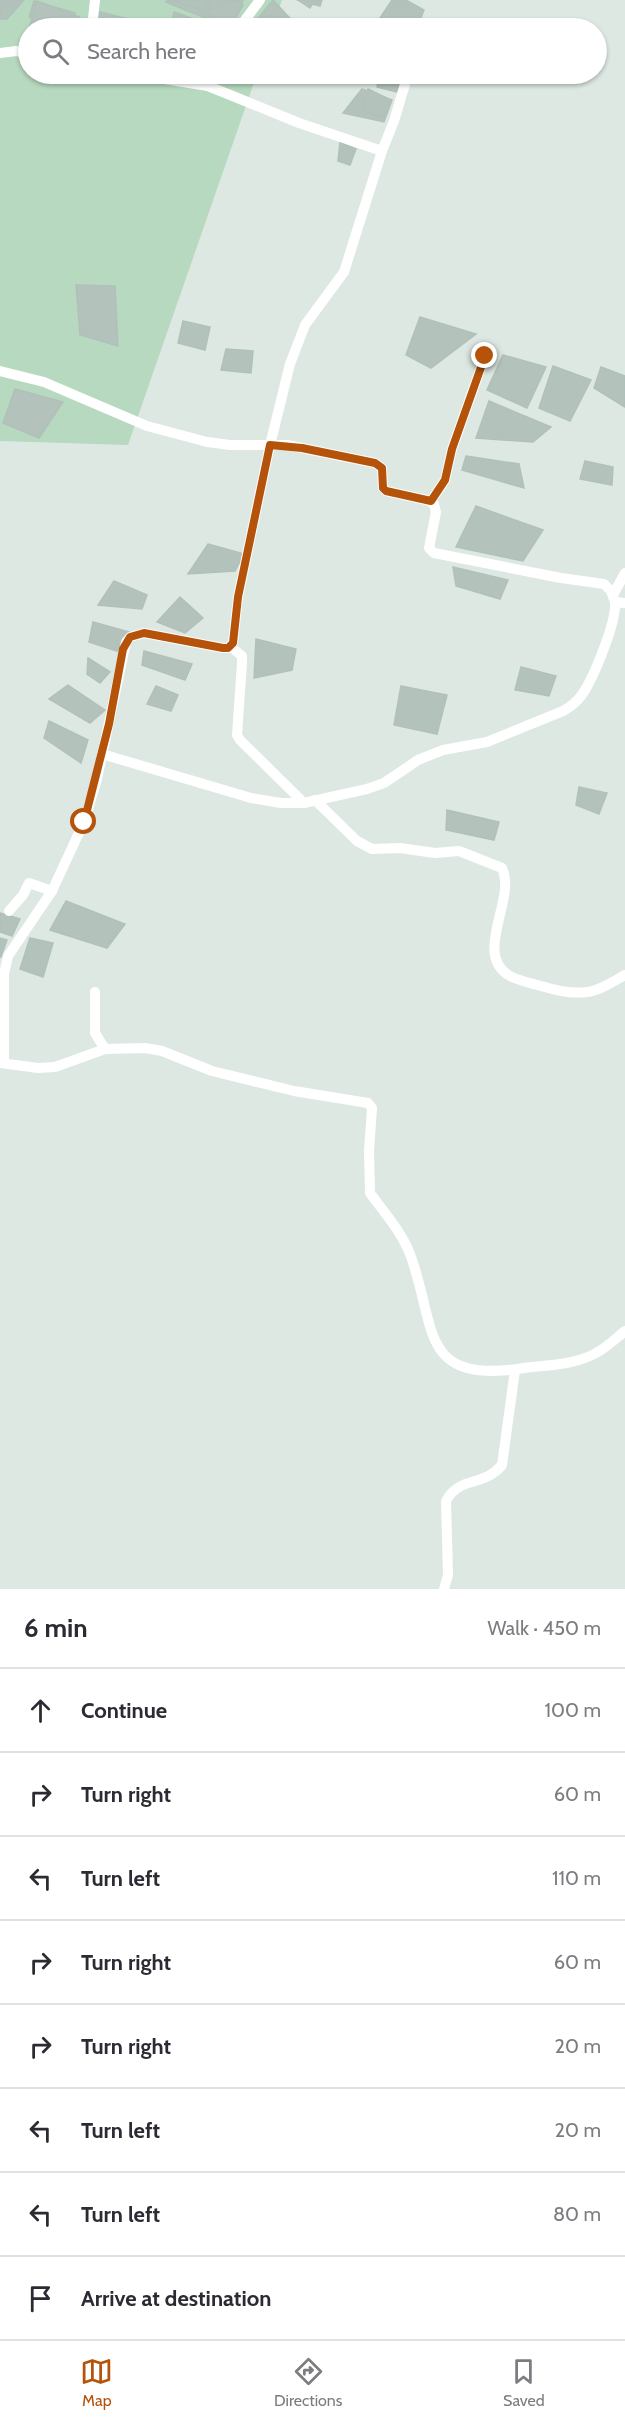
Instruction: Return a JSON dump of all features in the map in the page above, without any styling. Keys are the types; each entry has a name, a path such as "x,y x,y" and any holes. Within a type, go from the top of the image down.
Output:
{"street":[{"path":"93,18 94,0"},
{"path":"246,18 260,0"},
{"path":"0,53 18,51"},
{"path":"196,84 208,86 299,123 382,150"},
{"path":"231,647 234,640 238,597 270,445 296,344 305,325 344,272 405,84"},
{"path":"431,501 445,480 452,449 485,356"},
{"path":"0,371 44,382 118,415 180,435 219,444 302,448 375,463 382,468 383,488 386,491 431,501"},
{"path":"431,501 436,512 429,548 434,553 561,578 604,584 618,600"},
{"path":"102,754 250,798 281,803 309,802 367,789 384,783 418,760 443,750 488,742 563,711 574,704 582,695 610,632 625,573"},
{"path":"625,975 588,993 546,988 509,976 497,963 494,943 506,892 507,882 502,868 459,851 427,852 392,847 372,849 364,846 309,802 240,740 237,735 242,656 231,647 223,648 144,633 130,637 123,649 102,754 84,822 52,891 14,943 3,965 2,1063 38,1068 56,1067 105,1049 132,1047 162,1051 212,1071 294,1091 368,1103 372,1108 369,1151 370,1193 406,1246 430,1330 448,1360 463,1369 483,1372 515,1370 595,1354 625,1331"},
{"path":"9,911 23,895 29,883 52,891"},
{"path":"95,992 95,1033 105,1049"},
{"path":"444,1589 448,1575 446,1501 451,1493 464,1484 487,1479 502,1465 515,1370"}],"green space":[{"path":"0,0 282,0 276,18 18,18 18,84 254,84 128,445 0,441"}],"building":[{"path":"0,0 24,0 7,19 0,19"},
{"path":"167,0 233,0 243,5 236,18 205,18 166,2"},
{"path":"172,0 208,0 203,11"},
{"path":"210,0 243,1 236,18 216,18 207,14"},
{"path":"273,0 290,18 258,18"},
{"path":"297,0 322,0 320,6"},
{"path":"298,0 315,0 310,8"},
{"path":"392,0 406,0 424,10 421,18 380,18"},
{"path":"34,1 75,13 73,18 29,17"},
{"path":"37,1 79,17 79,18 32,18"},
{"path":"99,12 124,18 98,18"},
{"path":"100,12 122,18 99,18"},
{"path":"174,12 190,18 172,18"},
{"path":"180,14 190,18 178,18"},
{"path":"378,84 399,84 397,92 377,87"},
{"path":"362,89 392,100 384,122 343,113"},
{"path":"368,89 391,100 383,118 362,110"},
{"path":"340,142 356,149 350,165 338,161"},
{"path":"76,285 115,286 118,346 80,335"},
{"path":"420,317 476,334 431,368 406,355"},
{"path":"183,321 210,327 205,350 178,343"},
{"path":"226,349 253,351 251,373 221,370"},
{"path":"503,355 546,367 527,408 487,390"},
{"path":"553,366 591,380 570,421 539,408"},
{"path":"601,367 625,376 625,407 594,388"},
{"path":"15,389 63,402 39,438 3,423"},
{"path":"489,401 551,427 533,442 476,438"},
{"path":"466,456 519,464 524,488 462,470"},
{"path":"585,461 613,467 612,485 580,479"},
{"path":"476,506 543,530 523,561 456,547"},
{"path":"208,544 244,554 235,571 188,574"},
{"path":"453,567 508,580 500,599 456,586"},
{"path":"114,581 147,595 142,609 98,605"},
{"path":"180,597 203,618 185,633 157,622"},
{"path":"93,622 129,632 117,651 89,642"},
{"path":"256,639 296,649 292,670 254,678"},
{"path":"144,651 192,664 185,680 142,665"},
{"path":"88,658 110,672 100,683 87,674"},
{"path":"521,667 556,676 549,696 515,690"},
{"path":"68,685 105,710 90,723 49,699"},
{"path":"156,686 178,695 171,711 147,704"},
{"path":"401,686 447,695 437,734 394,725"},
{"path":"49,721 88,740 81,763 44,738"},
{"path":"579,787 607,793 599,814 576,805"},
{"path":"447,810 499,822 494,840 446,830"},
{"path":"66,901 125,924 107,948 50,930"},
{"path":"0,913 20,919 12,936 0,932"},
{"path":"0,938 7,940 1,957 0,957"},
{"path":"30,938 53,943 43,977 20,969"}],"route":[{"path":"84,822 97,779 116,695 123,649 130,637 144,633 223,648 231,647 233,643 238,597 270,445 302,448 375,463 382,468 383,488 386,491 399,496 431,501 445,480 452,449 485,356"}]}
